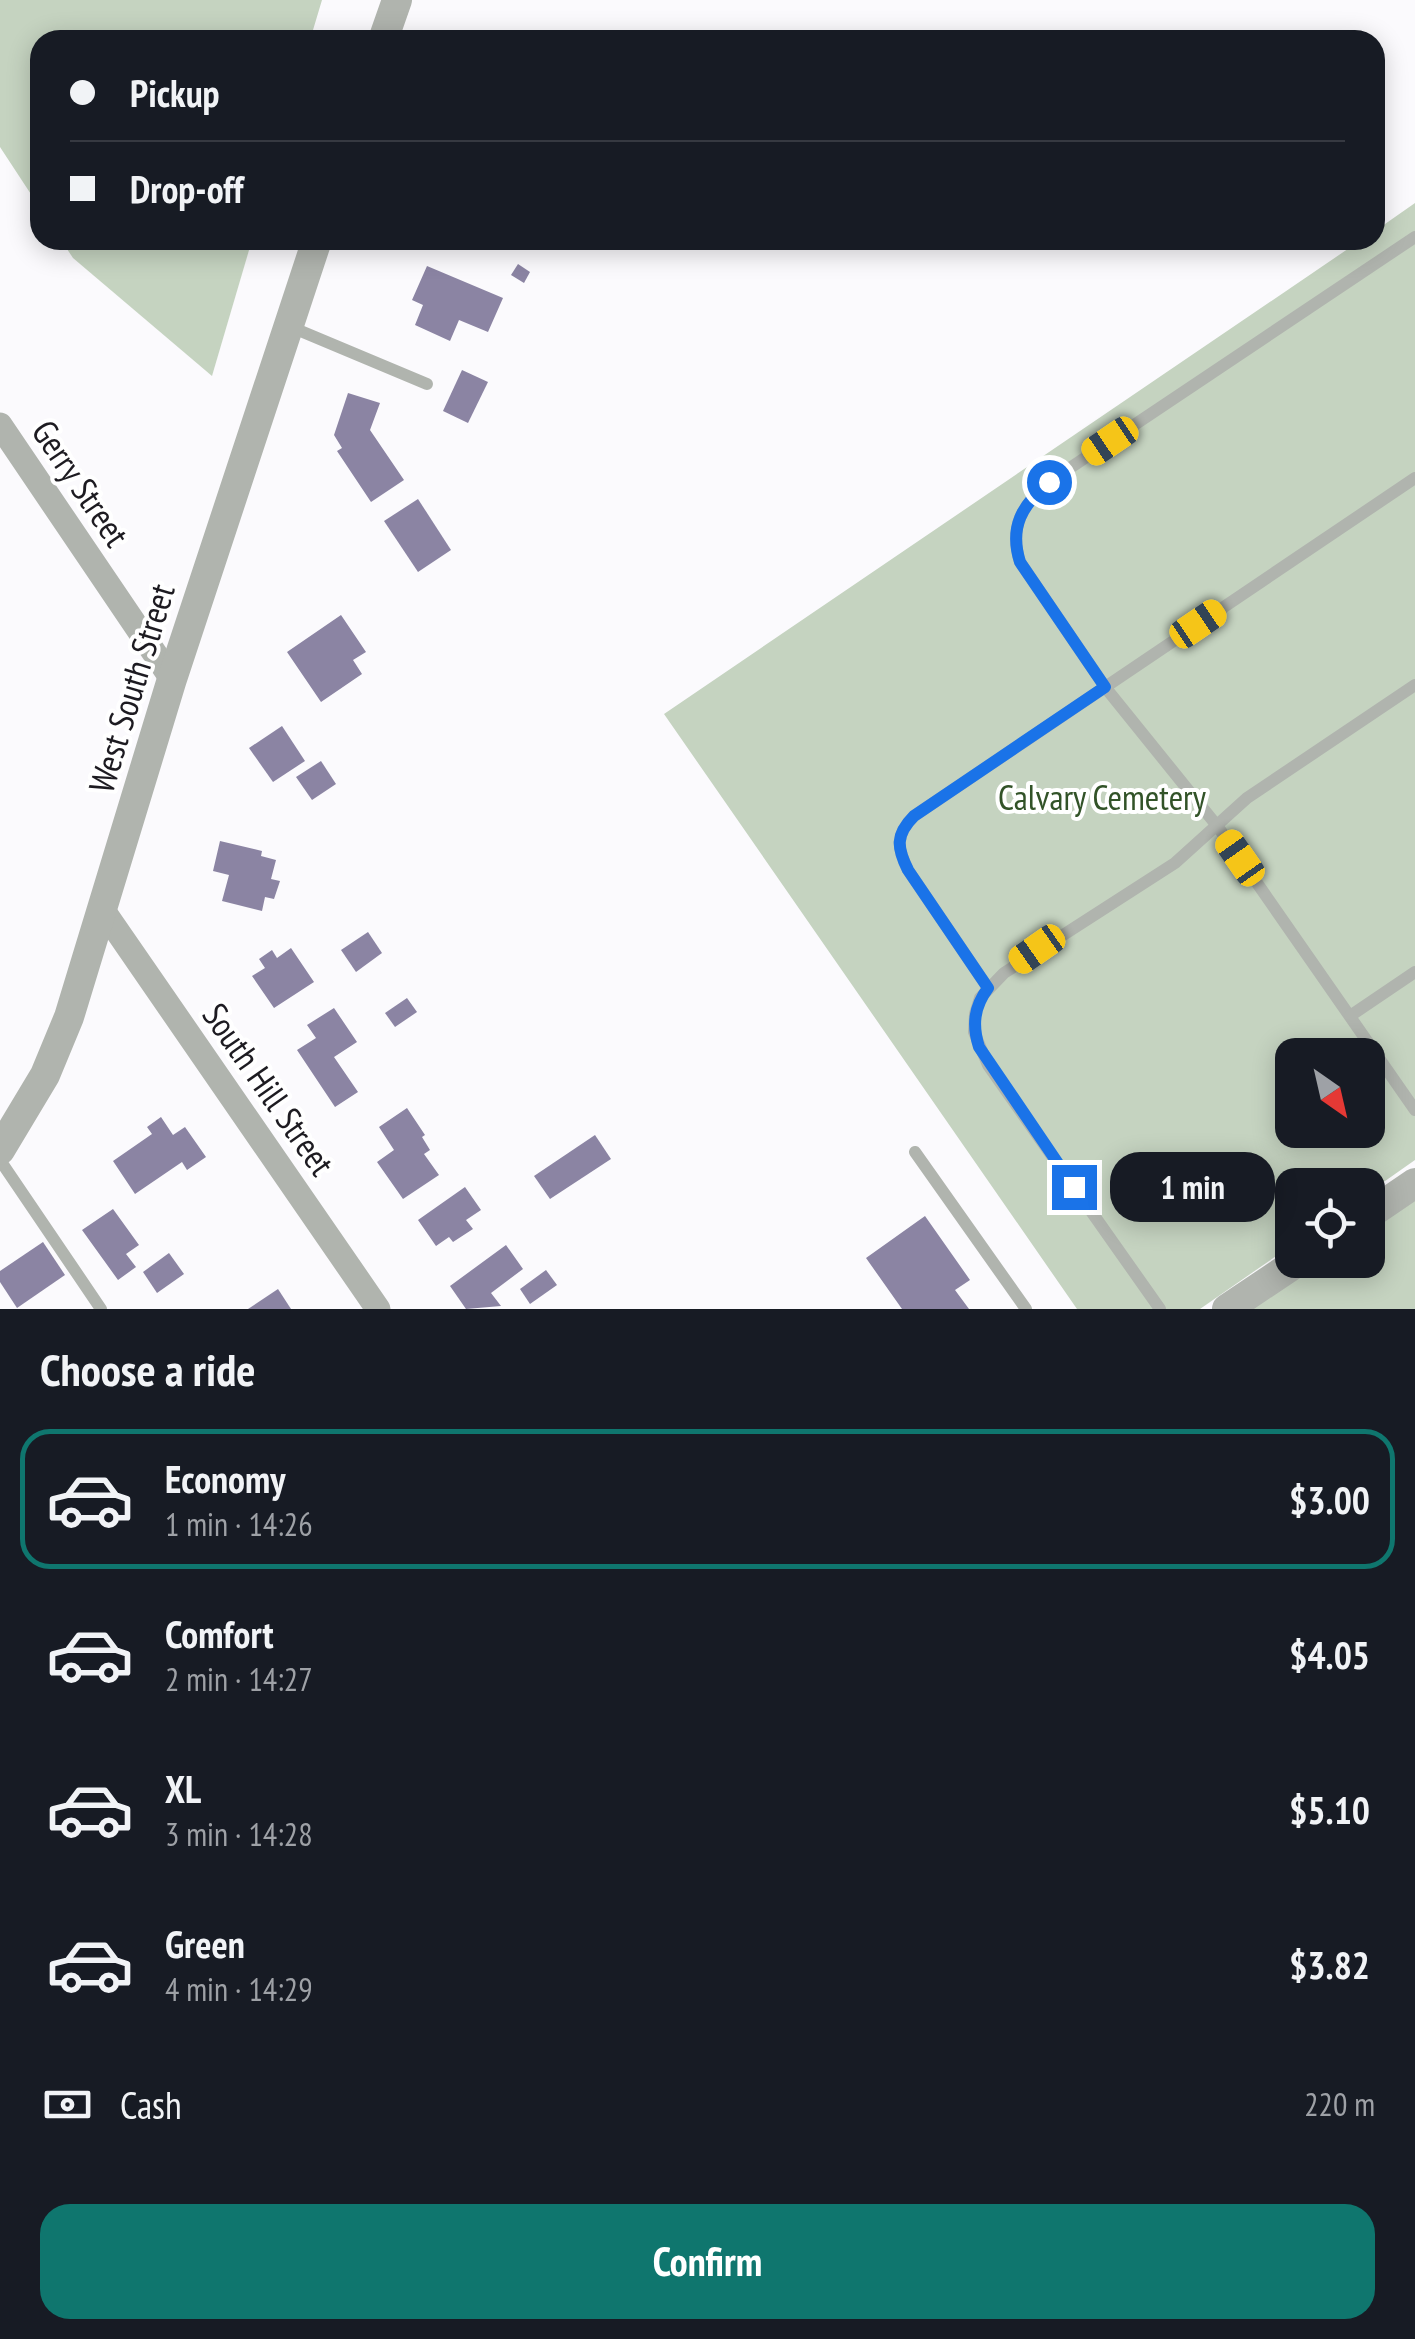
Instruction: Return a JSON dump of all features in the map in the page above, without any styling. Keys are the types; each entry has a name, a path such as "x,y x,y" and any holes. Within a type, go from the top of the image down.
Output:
{"street":[{"path":"387,30 397,0"},
{"name":"West South Street","path":"0,1150 44,1076 69,1017 172,679 314,250"},
{"name":"Gerry Street","path":"0,425 172,679"},
{"name":"South Hill Street","path":"102,909 378,1309"},
{"path":"1385,1203 1415,1183"},
{"path":"1227,1309 1275,1277"}],"lane":[{"path":"1415,237 1049,482 1023,508 1015,526 1014,544 1020,562 1105,687 1218,826 1415,1110"},
{"path":"288,326 427,384"},
{"path":"988,988 908,870 899,852 898,838 903,827 1415,478"},
{"path":"1160,1309 988,1065 974,1032 975,1014 988,988 1037,949 1175,863 1247,798 1415,685"},
{"path":"1350,1016 1415,972"},
{"path":"914,1152 1026,1309"},
{"path":"0,1160 101,1309"}],"green space":[{"path":"0,0 322,0 313,30 30,30 30,193 0,147"},
{"name":"Calvary Cemetery","path":"1415,203 1415,1160 1385,1181 1385,1168 1275,1168 1275,1257 1200,1309 1077,1309 664,714 1346,250 1385,250 1385,224"},
{"path":"68,250 249,250 212,376"},
{"path":"1415,1196 1415,1309 1252,1309 1296,1278 1385,1278 1385,1217"}],"building":[{"path":"518,264 530,272 524,283 511,275"},
{"path":"427,266 503,298 488,332 459,320 450,341 415,325 423,305 412,300"},
{"path":"462,370 488,382 468,423 443,411"},
{"path":"348,393 380,403 370,430 404,480 371,502 337,451 342,448 334,435"},
{"path":"418,499 451,550 418,572 384,521"},
{"path":"341,615 366,652 353,660 362,674 321,702 287,652"},
{"path":"282,726 305,761 273,782 249,748"},
{"path":"321,761 336,784 312,800 296,777"},
{"path":"220,841 262,851 261,856 276,860 271,879 280,881 274,899 265,897 262,911 222,901 229,875 213,871"},
{"path":"368,932 382,953 356,972 341,950"},
{"path":"291,948 314,982 274,1008 252,976 265,968 259,959 272,950 277,958"},
{"path":"407,998 417,1012 395,1027 385,1013"},
{"path":"334,1008 357,1042 334,1057 358,1092 335,1107 297,1050 316,1038 307,1025"},
{"path":"407,1108 425,1135 422,1137 430,1150 424,1154 439,1175 403,1199 377,1162 394,1150 379,1127"},
{"path":"161,1117 173,1135 185,1127 206,1157 187,1170 182,1162 135,1194 113,1161 152,1134 147,1127"},
{"path":"595,1135 611,1159 550,1199 534,1176"},
{"path":"465,1187 481,1210 466,1220 473,1229 453,1242 449,1237 436,1246 418,1220"},
{"path":"113,1209 139,1245 126,1254 136,1267 118,1280 82,1230"},
{"path":"925,1216 970,1280 955,1290 969,1309 902,1309 866,1258"},
{"path":"43,1242 65,1275 17,1308 0,1282 0,1271"},
{"path":"506,1245 523,1269 491,1293 501,1306 466,1309 450,1286"},
{"path":"169,1253 184,1274 157,1293 143,1272"},
{"path":"546,1270 557,1285 530,1304 520,1289"},
{"path":"278,1289 291,1309 248,1309"}],"route":[{"path":"1049,482 1023,508 1015,526 1014,544 1020,562 1105,687 914,816 898,838 899,852 908,870 988,988 980,998 974,1032 988,1065 1074,1187"}]}
